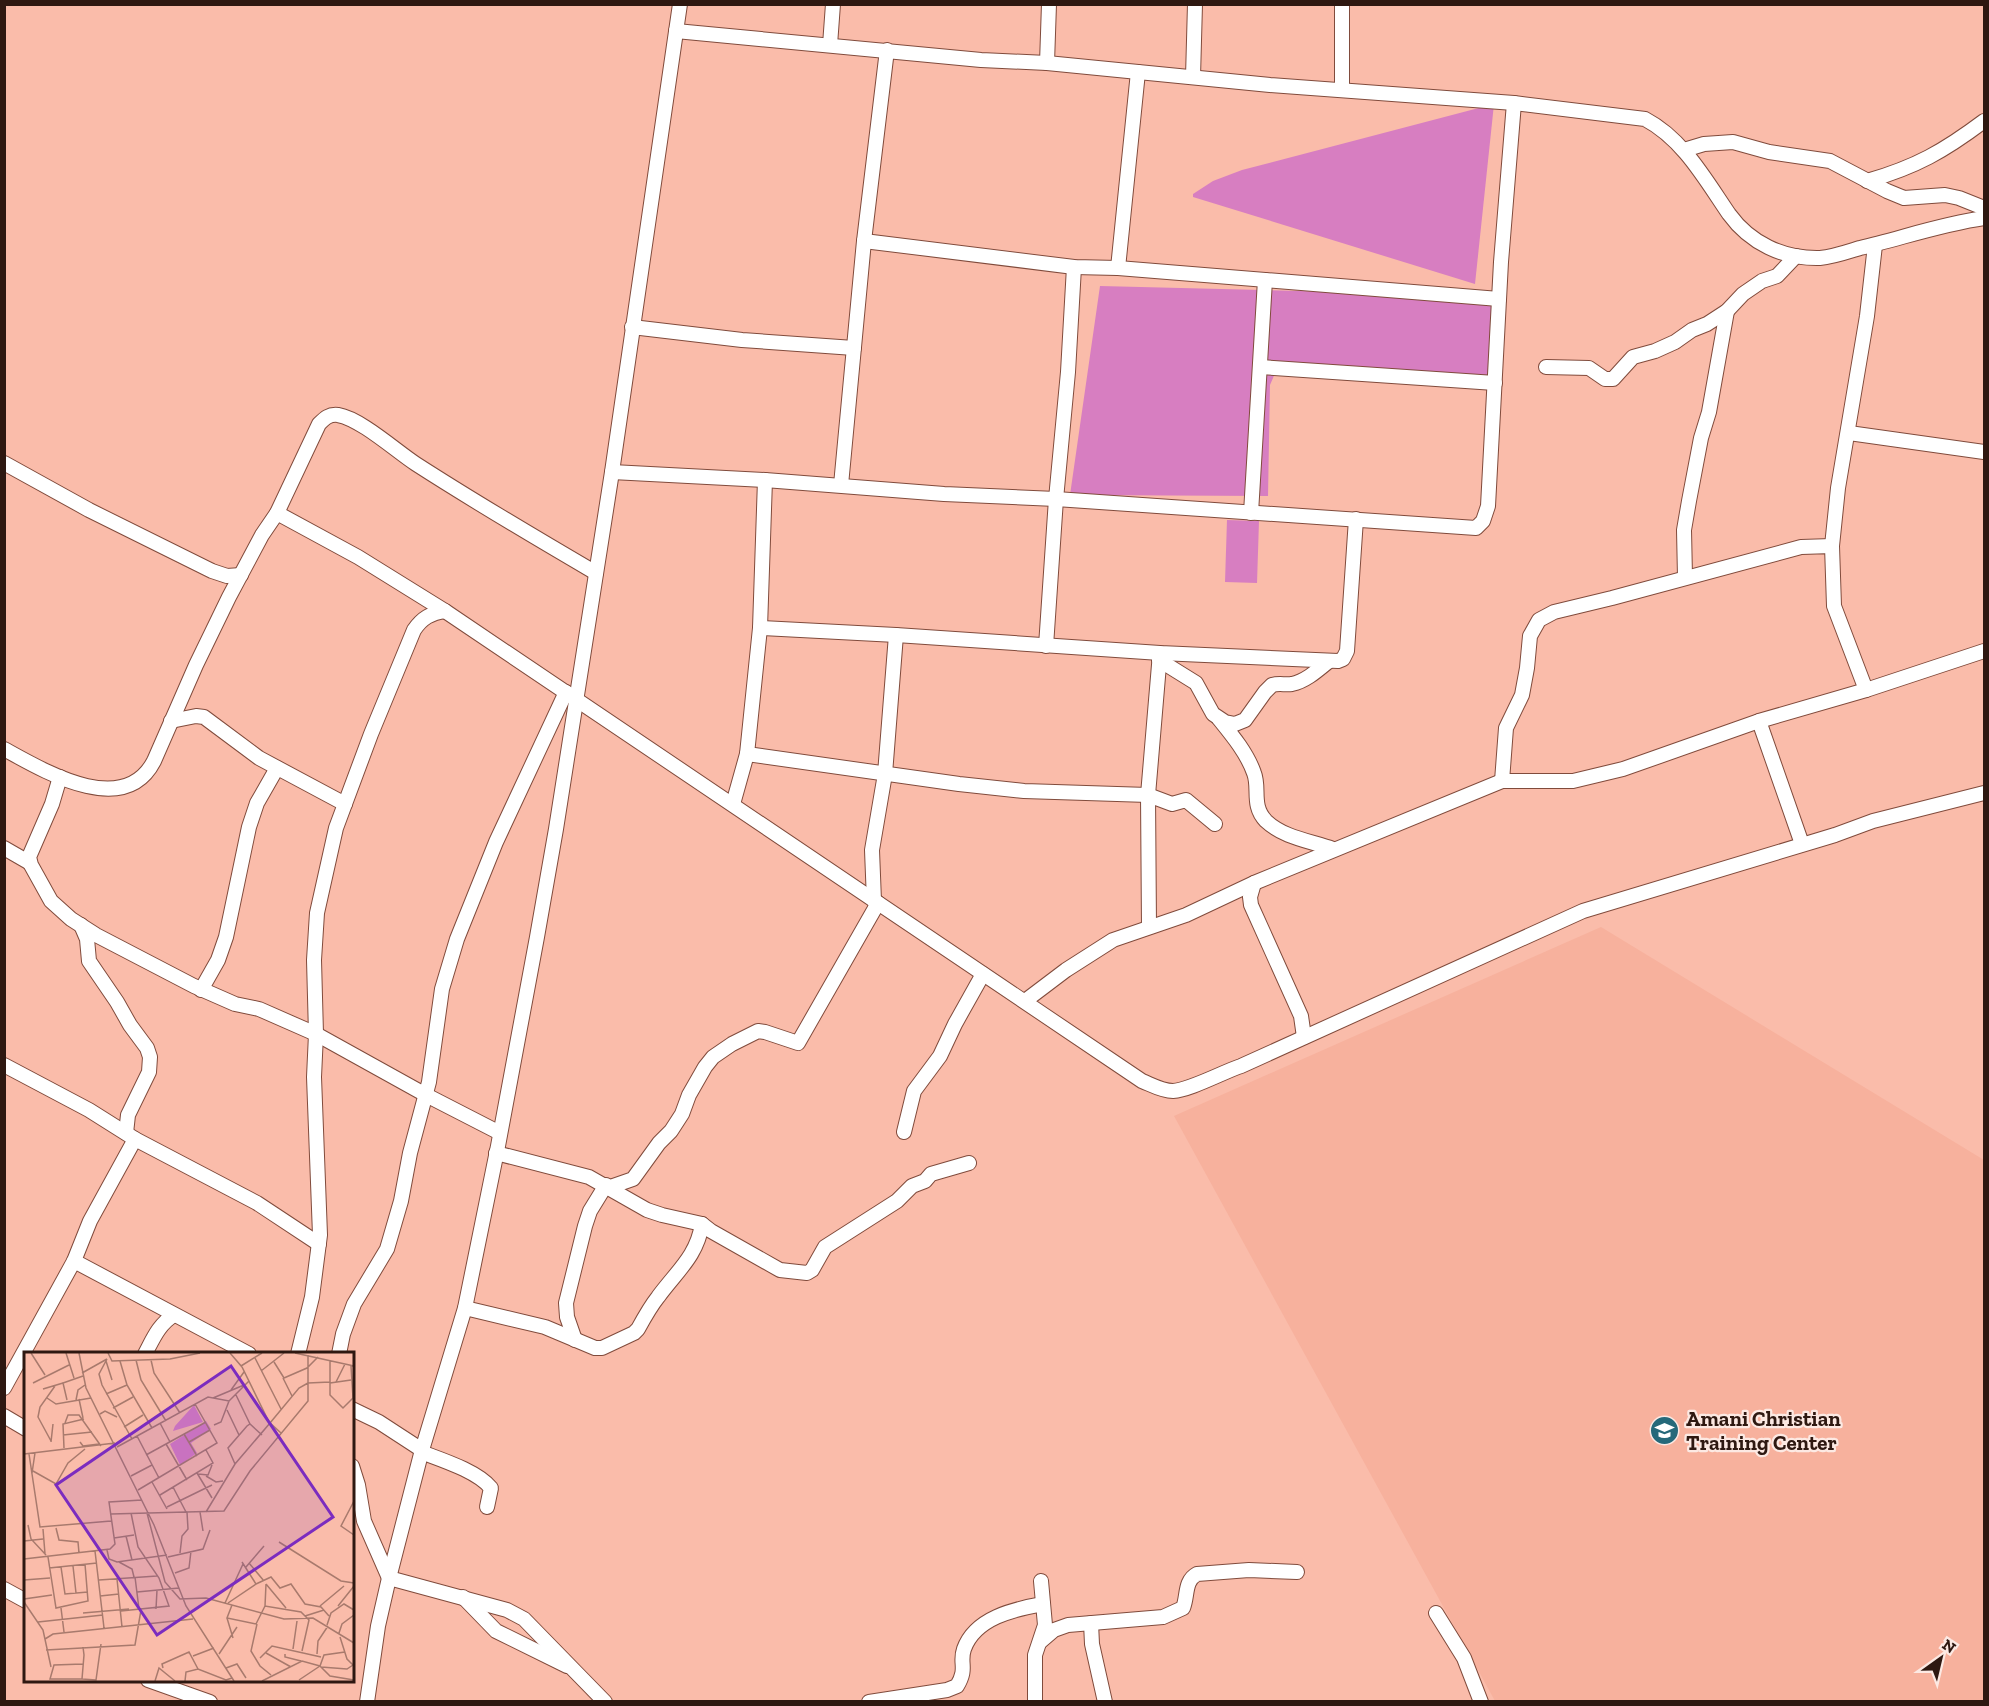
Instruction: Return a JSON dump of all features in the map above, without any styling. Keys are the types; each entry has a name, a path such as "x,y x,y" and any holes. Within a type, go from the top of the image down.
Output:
{"street":[{"path":"368,1701 378,1626 389,1578 421,1451 465,1308 554,840 571,695 596,573 612,472 680,4"},
{"path":"830,45 833,4"},
{"path":"1047,63 1049,4"},
{"path":"1193,77 1195,4"},
{"path":"1342,4 1342,90"},
{"path":"676,31 981,60 1047,63 1270,86 1514,103 1645,118 1659,126 1684,150 1737,224 1767,248 1796,256 1821,258 1984,218"},
{"path":"841,485 864,241 887,50"},
{"path":"1119,268 1138,72"},
{"path":"612,472 765,480 944,494 1056,499 1476,528 1484,521 1488,506 1498,299 1514,103"},
{"path":"1867,181 1895,173 1928,159 1984,121"},
{"path":"1684,150 1704,144 1733,142 1784,155 1830,161 1904,198 1945,195 1984,208"},
{"path":"864,241 1074,267 1119,268 1498,299"},
{"path":"1866,690 1834,606 1832,546 1838,488 1867,316 1875,245"},
{"path":"1546,367 1589,368 1605,379 1613,379 1632,357 1655,351 1675,342 1727,310 1743,294 1762,281 1777,276 1796,256"},
{"path":"1046,646 1074,267"},
{"path":"1251,513 1264,280"},
{"path":"1684,577 1684,530 1701,438 1709,412 1727,310"},
{"path":"632,327 734,339 854,348"},
{"path":"1260,367 1495,383"},
{"path":"4,749 70,782 90,787 122,787 140,779 150,769 229,597 262,535 277,513 319,424 328,416 339,415 360,426 415,464 596,573"},
{"path":"1849,433 1984,452"},
{"path":"4,463 89,510 221,575 241,575"},
{"path":"733,804 747,754 760,628 765,480"},
{"path":"277,513 358,557 445,611 1142,1081 1158,1089 1175,1091 1241,1066 1583,911 1835,835 1873,821 1984,793"},
{"path":"760,628 896,635 1159,656 1342,660 1347,651 1356,519"},
{"path":"1502,781 1506,728 1522,695 1530,636 1539,620 1554,612 1801,547 1832,546"},
{"path":"221,575 227,586 229,597"},
{"path":"298,1352 312,1297 319,1244 320,1197 314,1077 316,1034 314,933 330,853 371,734 414,630 425,617 432,613 445,611"},
{"path":"575,1340 567,1317 566,1303 590,1211 608,1186 633,1179 659,1143 671,1131 682,1114 689,1095 713,1057 758,1031 798,1043 876,902 872,850 885,774 896,635"},
{"path":"1024,1001 1113,940 1186,915 1334,849 1502,781 1573,781 1623,769 1759,720 1866,690 1984,651"},
{"path":"1159,656 1192,680 1201,690 1213,714 1250,762 1256,777 1256,798 1260,814 1265,820 1290,836 1334,849"},
{"path":"1149,927 1148,795 1159,656"},
{"path":"1218,718 1235,724 1240,723 1245,720 1272,685 1299,681 1310,676 1329,661"},
{"path":"339,1352 354,1304 387,1249 401,1201 410,1153 426,1095 435,1048 442,989 457,939 496,842 571,695"},
{"path":"171,722 196,716 204,717 239,745 345,804"},
{"path":"1759,720 1802,844"},
{"path":"747,754 1024,791 1148,795 1172,804 1186,800 1215,824"},
{"path":"201,990 218,960 226,937 249,827 257,803 277,768"},
{"path":"60,777 52,804 29,857 51,902 81,926 201,990 235,1004 259,1009 316,1034 500,1133"},
{"path":"4,848 30,863"},
{"path":"1254,883 1250,897 1251,905 1301,1016 1304,1037"},
{"path":"4,1388 74,1261 90,1221 131,1136 128,1115 149,1072 150,1057 147,1047 89,961 87,939 81,926"},
{"path":"904,1132 914,1091 940,1056 983,974"},
{"path":"4,1065 257,1203 319,1244"},
{"path":"496,1153 579,1173 608,1186 653,1212 702,1224 711,1232 780,1270 807,1272 812,1270 825,1246 897,1202 912,1186 925,1180 931,1174 969,1162"},
{"path":"465,1308 545,1327 595,1348 602,1348 634,1333 692,1254 698,1244 702,1224"},
{"path":"74,1261 247,1352"},
{"path":"146,1352 161,1325 174,1315"},
{"path":"224,1352 235,1346"},
{"path":"354,1410 379,1422 421,1451 483,1480 491,1488 487,1507"},
{"path":"7,1420 24,1428"},
{"path":"354,1472 364,1521 389,1578"},
{"path":"1040,1642 1054,1630 1068,1625 1163,1617 1175,1613 1183,1608 1188,1583 1191,1577 1197,1574 1249,1570 1297,1572"},
{"path":"389,1578 507,1610 524,1619 604,1701"},
{"path":"1035,1701 1035,1661 1045,1625 1041,1581"},
{"path":"4,1589 24,1600"},
{"path":"463,1597 496,1630 533,1651 575,1669"},
{"path":"869,1701 947,1690 957,1686 964,1670 962,1655 964,1648 979,1629 1008,1612 1043,1604"},
{"path":"1436,1613 1464,1658 1481,1701"},
{"path":"1090,1623 1092,1644 1105,1701"},
{"path":"154,1682 210,1701"}],"shaded area":[{"path":"1494,104 1475,284 1193,197 1193,194 1213,181 1242,170"},
{"path":"1100,286 1503,296 1498,380 1279,364 1270,385 1268,496 1070,495"},
{"path":"1227,520 1259,521 1257,583 1225,582"},
{"name":"Amani Christian Training Center","path":"1601,927 1984,1160 1984,1701 1495,1701 1174,1116"}],"place":[{"name":"Amani Christian Training Center","path":"1665,1431"}]}
